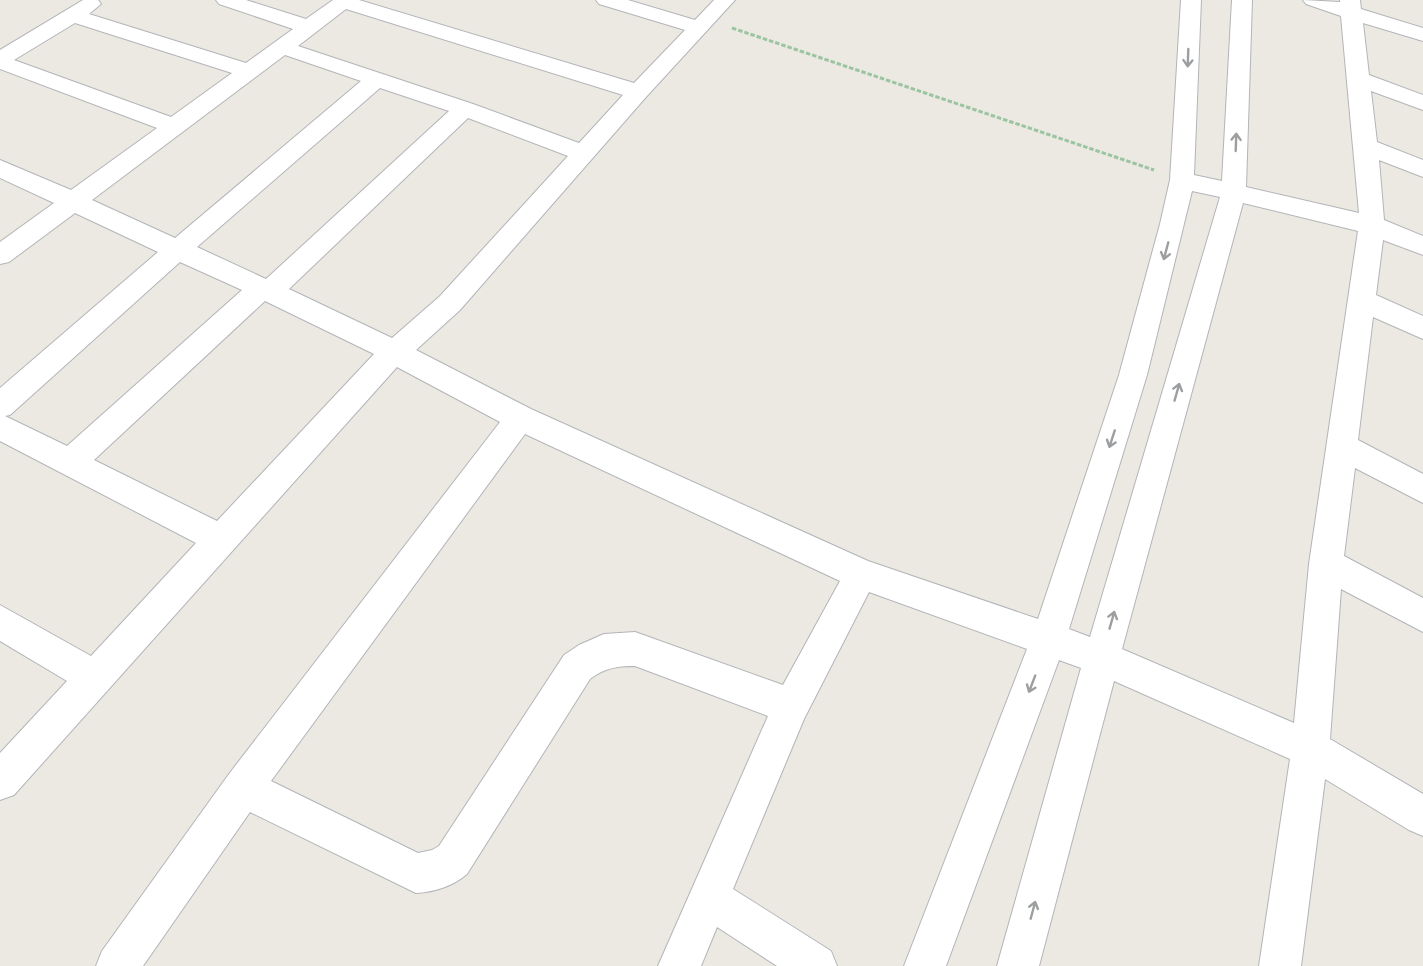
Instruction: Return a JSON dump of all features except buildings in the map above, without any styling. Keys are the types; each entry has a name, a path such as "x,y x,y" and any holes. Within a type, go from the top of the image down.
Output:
{"street":[{"path":"0,60 97,0"},
{"path":"226,0 309,27"},
{"path":"606,0 710,16"},
{"path":"925,966 1049,638 1133,375 1173,224 1182,180 1191,0"},
{"path":"1018,966 1234,190 1242,0"},
{"path":"1313,0 1350,6 1423,35"},
{"path":"0,255 345,1 638,92"},
{"path":"1280,966 1310,749 1326,564 1372,225 1366,146 1350,6"},
{"path":"72,15 248,71"},
{"path":"0,782 395,351 450,303 638,92 710,16"},
{"path":"281,47 465,109 583,153"},
{"path":"0,60 173,126"},
{"path":"1357,78 1423,103"},
{"path":"0,406 376,79"},
{"path":"70,463 266,290 465,109"},
{"path":"1366,146 1423,169"},
{"path":"0,168 395,351 520,418 861,574 1102,658 1310,749 1423,816"},
{"path":"1182,180 1234,190 1372,225 1423,246"},
{"path":"1363,301 1423,328"},
{"path":"117,966 243,788 520,418"},
{"path":"0,427 222,540"},
{"path":"1342,447 1423,489"},
{"path":"1326,564 1423,616"},
{"path":"679,966 710,899 791,706 861,574"},
{"path":"0,622 95,678"},
{"path":"243,788 416,873 429,872 445,867 453,860 577,667 594,654 613,649 635,649 791,706"},
{"path":"710,899 816,966"}],"path":[{"path":"710,16 1182,180"}]}
